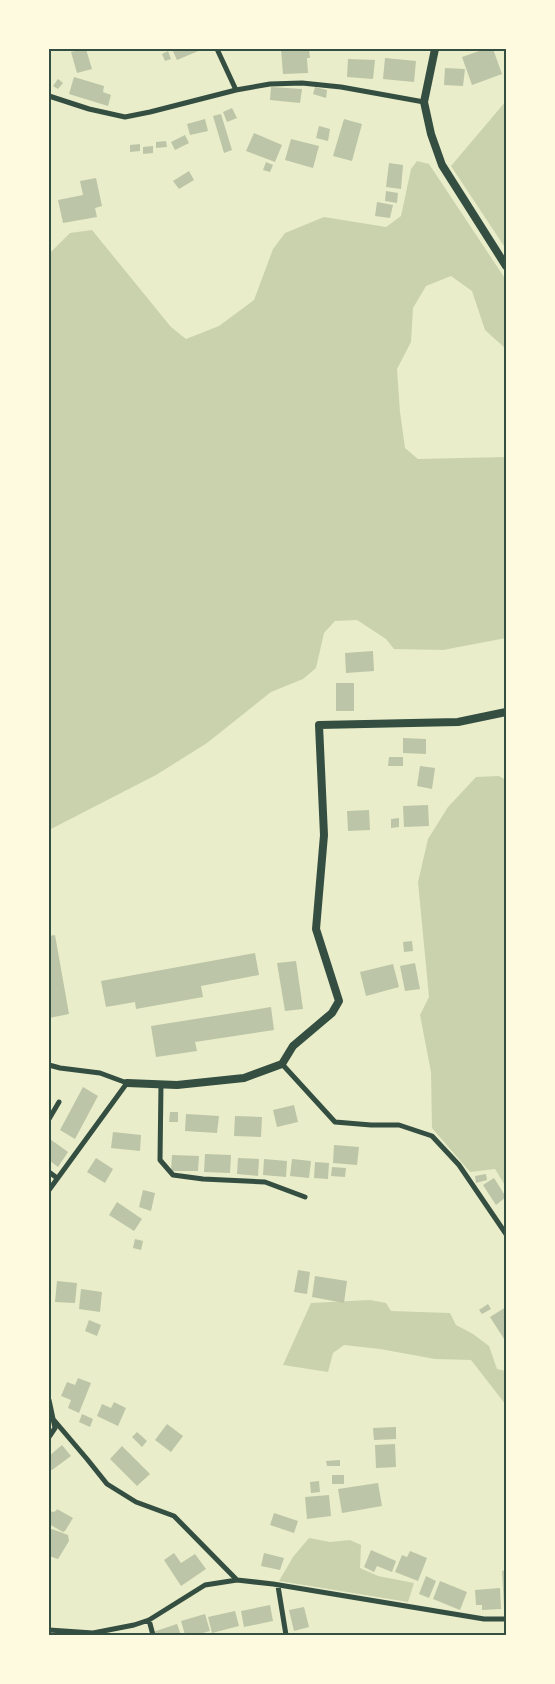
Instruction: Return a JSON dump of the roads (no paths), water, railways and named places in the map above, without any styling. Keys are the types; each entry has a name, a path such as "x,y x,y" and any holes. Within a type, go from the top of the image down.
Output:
{"street":[{"path":"217,49 236,90"},
{"path":"435,49 424,102 431,134 442,165 506,266"},
{"path":"49,96 89,109 125,117 236,90 270,84 302,83 341,87 424,102"},
{"path":"49,1065 100,1073 127,1083 177,1085 244,1078 282,1064 293,1046 332,1013 339,1001 316,928 324,835 319,725 458,722 506,712"},
{"path":"282,1064 335,1122 399,1125 432,1136 459,1165 506,1234"},
{"path":"49,1190 127,1083"},
{"path":"161,1084 160,1160 173,1175 203,1179 265,1182 305,1197"},
{"path":"49,1119 59,1102"},
{"path":"49,1172 58,1178"},
{"path":"49,1400 55,1428 49,1438"},
{"path":"53,1419 107,1484 136,1502 174,1516 237,1580"},
{"path":"49,1630 92,1633 149,1620 205,1585 237,1580 484,1619 506,1619"},
{"path":"278,1586 286,1635"},
{"path":"149,1620 153,1635"}]}
